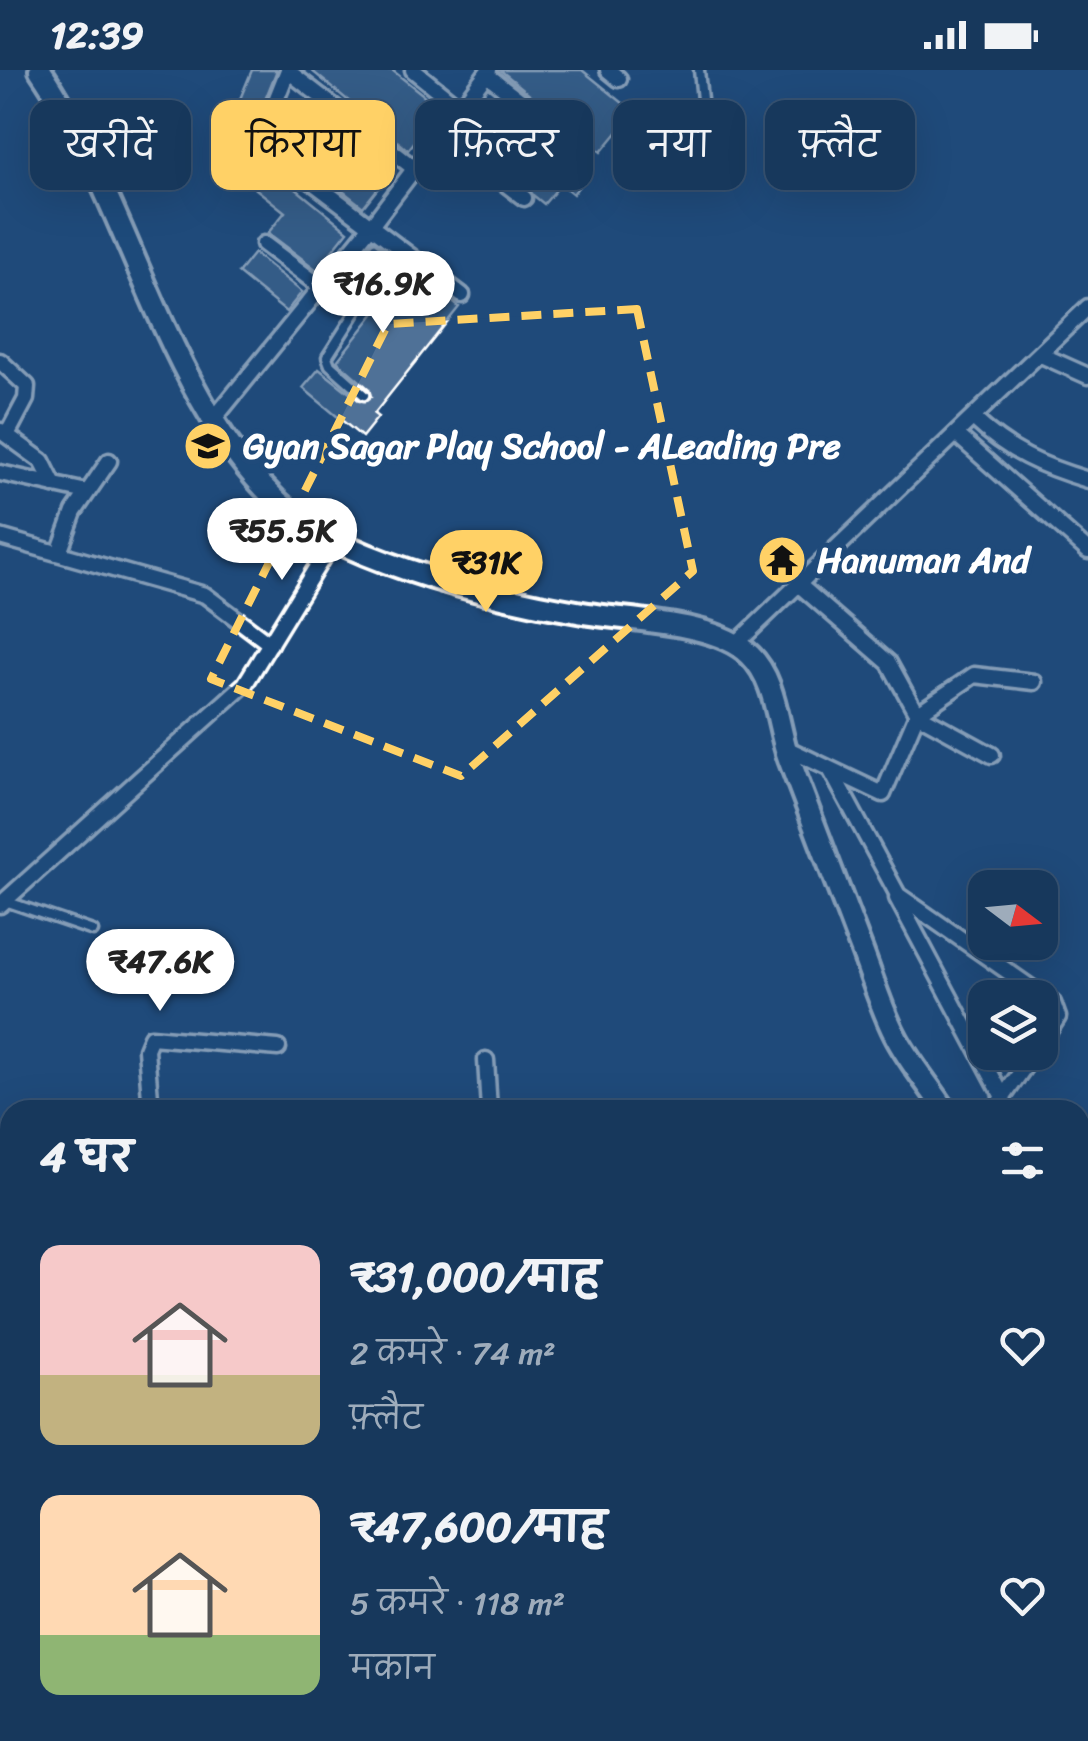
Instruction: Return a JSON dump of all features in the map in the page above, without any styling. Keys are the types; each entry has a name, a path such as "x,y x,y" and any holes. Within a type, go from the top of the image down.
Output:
{"main road":[{"path":"40,70 104,187 213,420 234,454 279,501 332,542 444,579 580,613 691,628 736,644 758,664 895,1035 938,1100"}],"street":[{"path":"415,168 288,70 266,120 264,142 462,295"},
{"path":"413,70 449,100"},
{"path":"467,100 487,72 522,100"},
{"path":"213,420 415,170"},
{"path":"514,190 524,198"},
{"path":"264,244 324,284"},
{"path":"736,644 1040,354 1085,316"},
{"path":"1040,354 1088,376"},
{"path":"0,360 27,386 26,399 4,432 42,461 54,485"},
{"path":"973,418 1000,444 1034,464 1088,480"},
{"path":"956,434 1088,551"},
{"path":"59,553 74,512 109,462"},
{"path":"0,473 87,492"},
{"path":"0,537 205,595 270,644"},
{"path":"2,903 238,690 321,565 332,542"},
{"path":"798,584 888,664 917,714 992,755"},
{"path":"786,748 883,794 917,714 974,675 1034,682"},
{"path":"831,771 997,1100"},
{"path":"892,888 1021,980"},
{"path":"151,1100 146,1049 151,1037 278,1048"},
{"path":"486,1060 488,1100"},
{"path":"1002,1100 1023,1070"}],"lane":[{"path":"699,70 702,100"},
{"path":"324,284 356,310 327,357 364,395"},
{"path":"2,903 93,931"}],"highlighted area":[{"path":"637,309 693,571 461,776 211,679 388,324"}],"building":[{"path":"252,70 277,70 265,100 240,100"},
{"path":"311,70 392,70 430,100 415,100 415,141 408,150 395,139 395,100 347,100"},
{"path":"500,70 582,70 619,100 613,100 613,137 601,152 593,146 593,100 537,100"},
{"path":"257,190 297,190 348,231 317,270 268,233 285,212"},
{"path":"341,190 377,190 363,207"},
{"path":"527,190 556,190 544,204"},
{"path":"373,241 459,307 374,414 378,417 362,437 303,388 319,369 360,401 371,397 369,389 337,361 378,309 342,280"},
{"path":"254,253 302,292 286,312 238,273"}],"place":[{"name":"Gyan Sagar Play School - ALeading Pre","path":"208,446"},
{"name":"Hanuman And","path":"782,560"}]}
